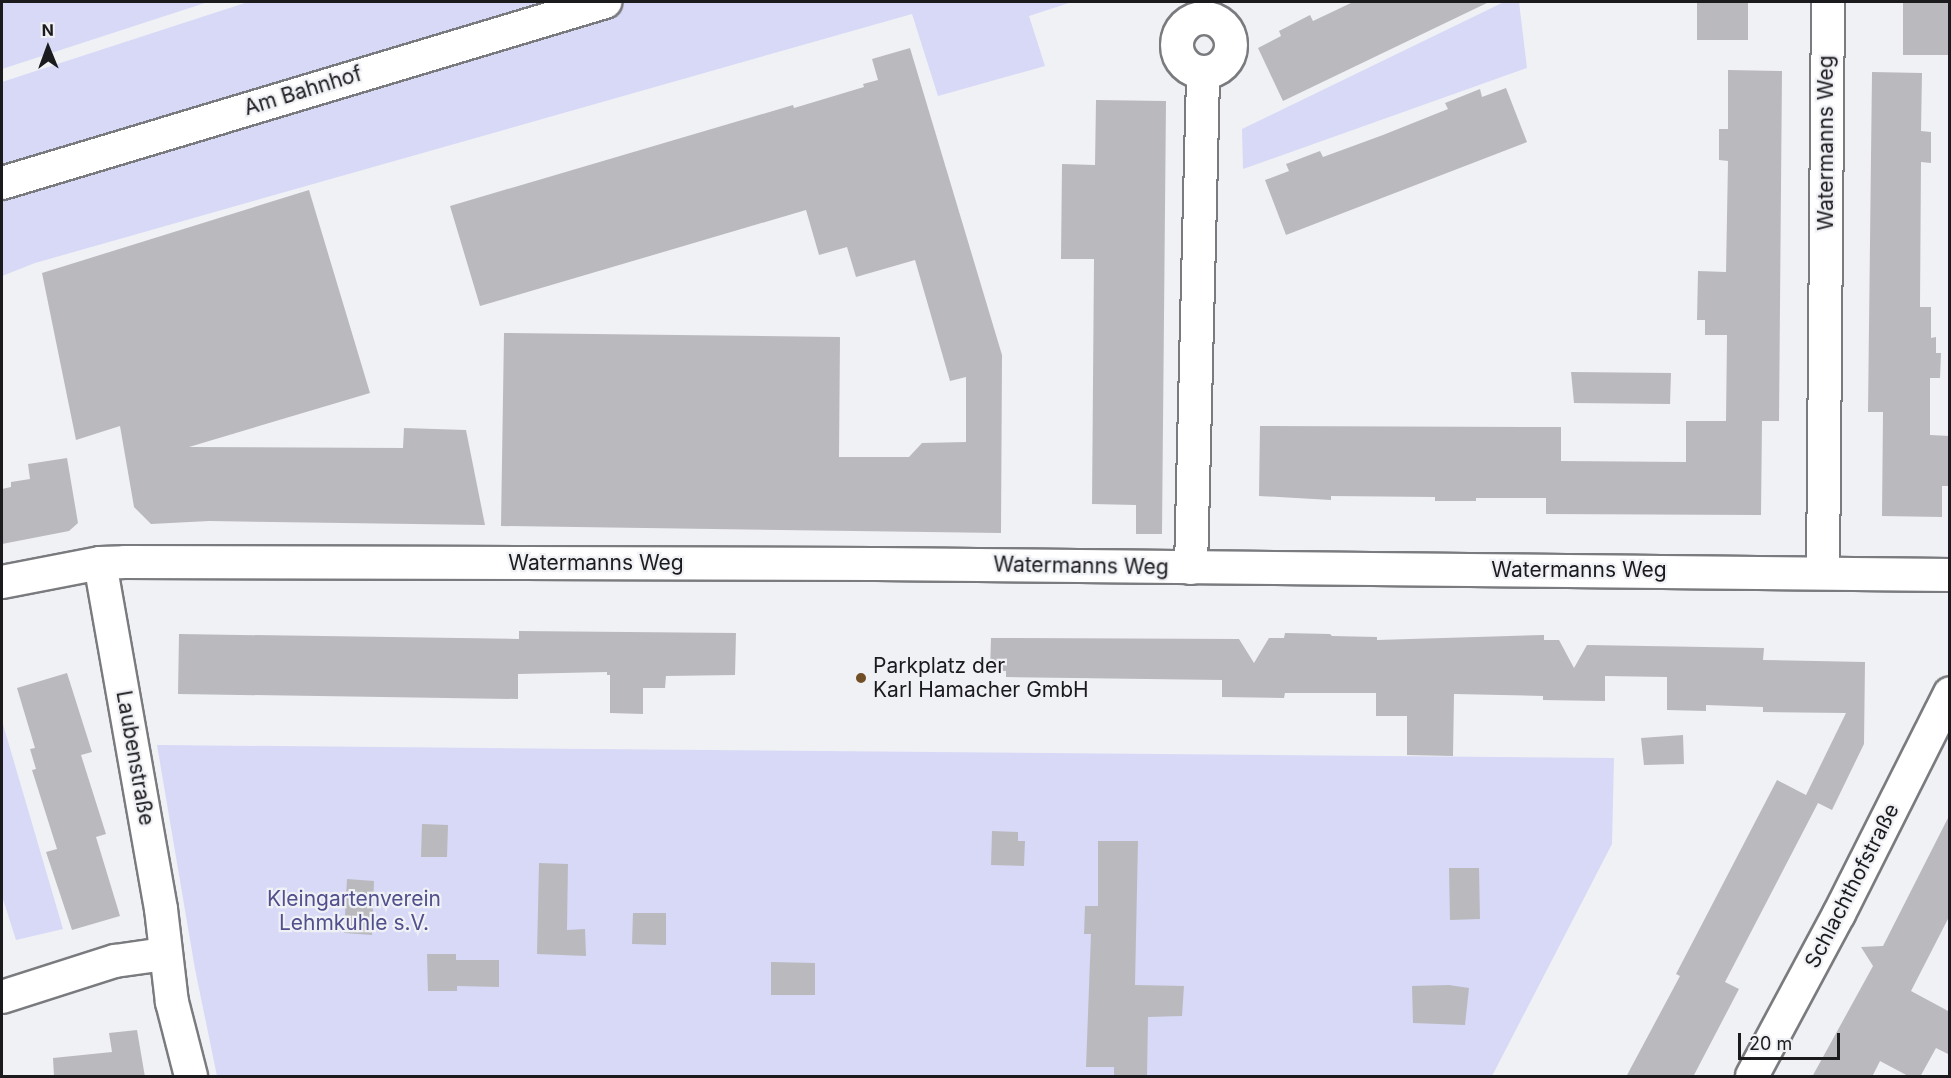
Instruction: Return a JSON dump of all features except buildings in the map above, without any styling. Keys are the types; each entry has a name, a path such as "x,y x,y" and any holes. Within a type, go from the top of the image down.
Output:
{"street":[{"name":"Am Bahnhof","path":"2,183 605,2"},
{"name":"Watermanns Weg","path":"1823,573 1828,2"},
{"name":"Watermanns Weg","path":"1191,568 1203,73"},
{"name":"Watermanns Weg","path":"2,582 100,562 1950,575"},
{"name":"Laubenstraße","path":"100,562 161,909 164,954 174,1018 191,1077"},
{"name":"Schlachthofstraße","path":"1752,1077 1839,914 1950,693"},
{"path":"2,997 115,961 164,954"}],"green space":[{"path":"2,2 208,2 2,69"},
{"path":"248,2 1072,2 1029,16 1045,66 938,96 912,14 35,263 2,276 2,82"},
{"path":"1504,2 1519,2 1527,68 1243,169 1242,129"},
{"path":"2,721 63,929 16,940 2,896"},
{"name":"Kleingartenverein Lehmkuhle s.V.","path":"157,745 1614,758 1612,844 1492,1076 217,1076 195,969"}],"place":[{"name":"Parkplatz der Karl Hamacher GmbH","path":"861,678"}]}
